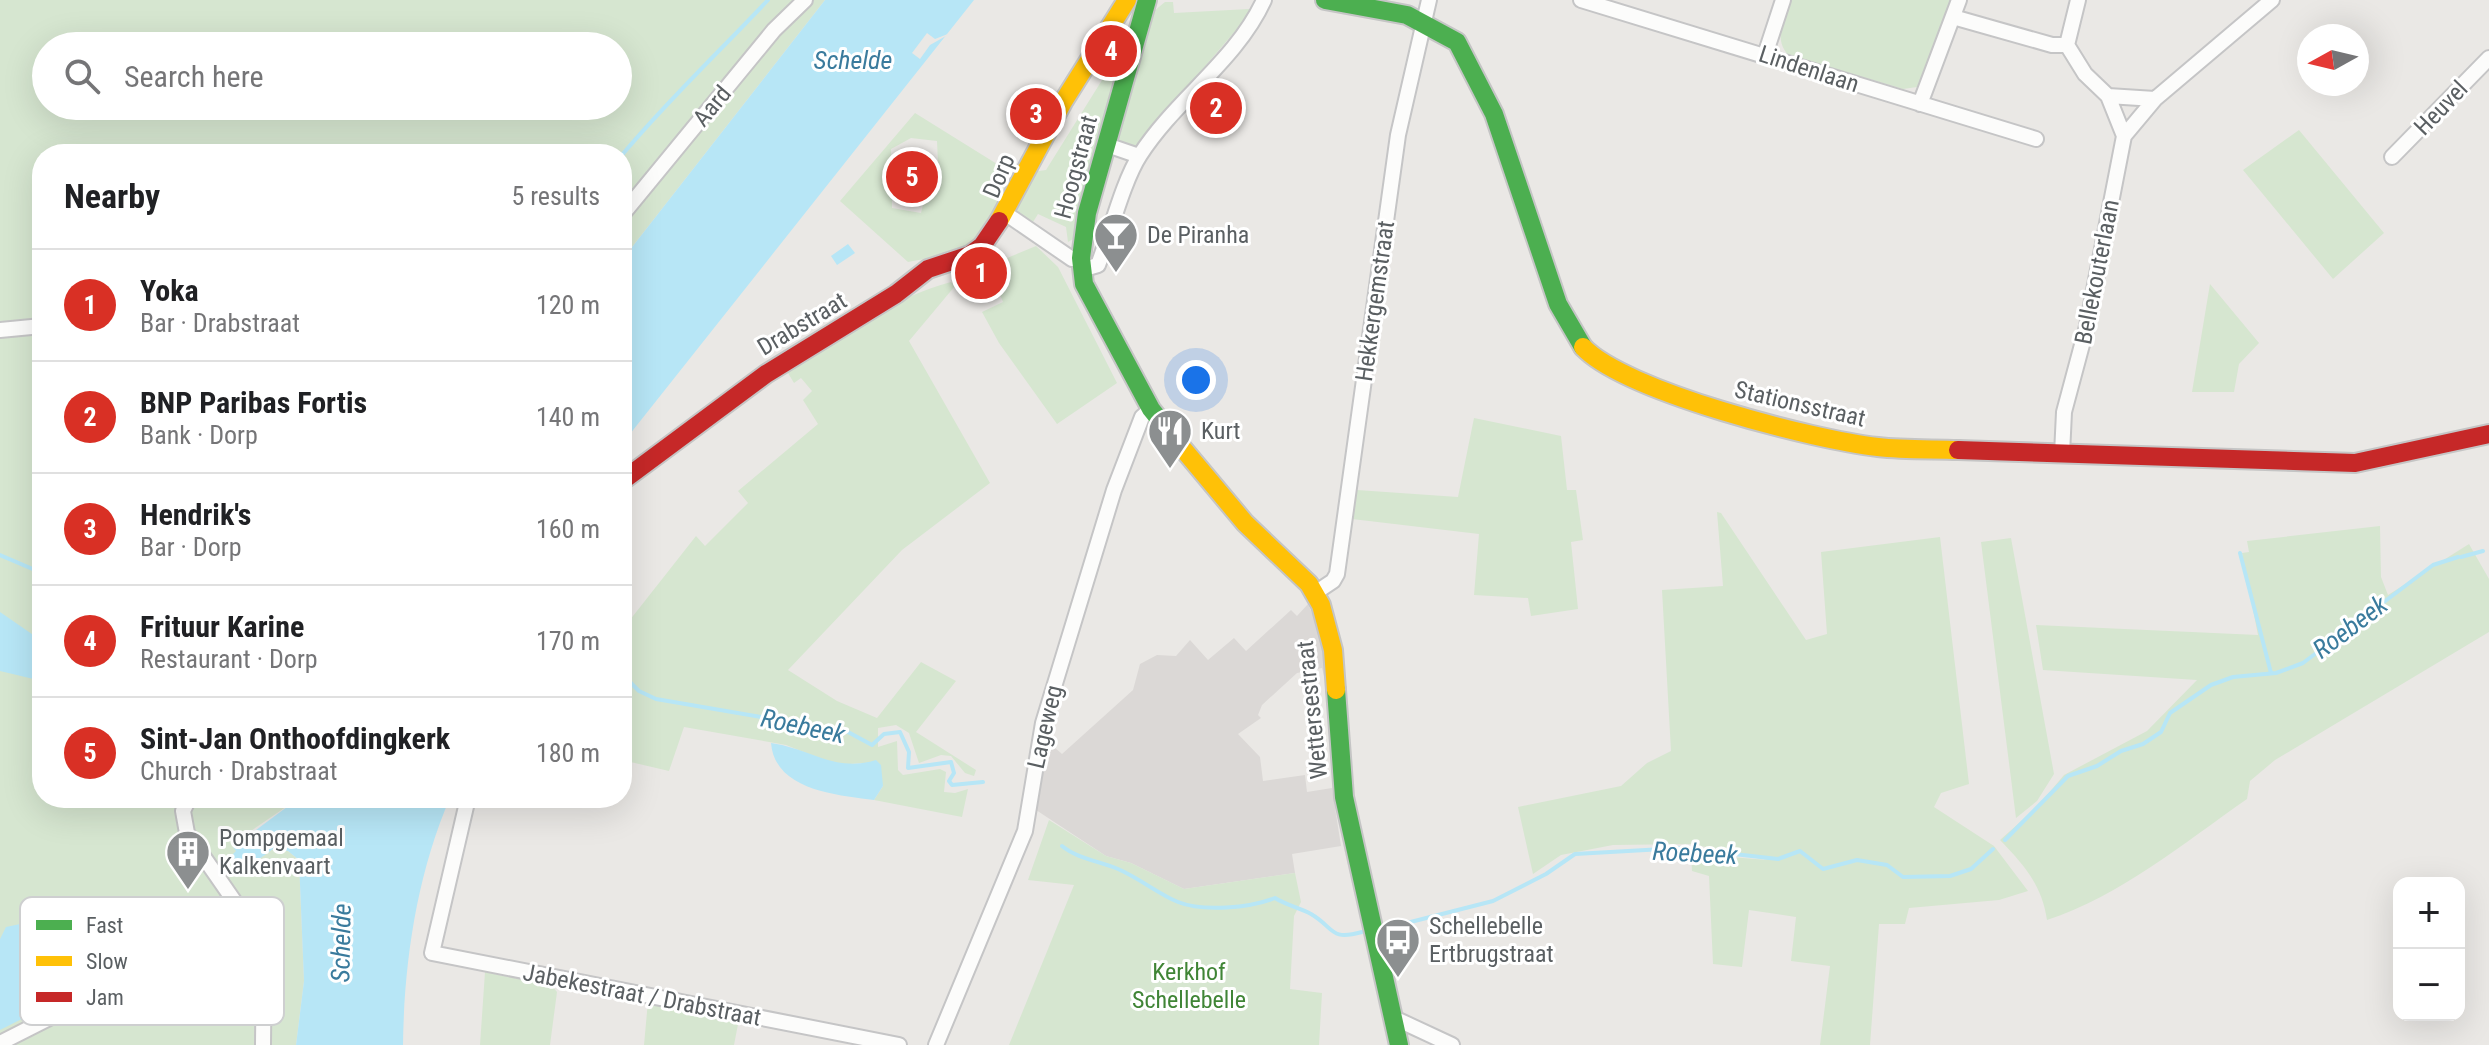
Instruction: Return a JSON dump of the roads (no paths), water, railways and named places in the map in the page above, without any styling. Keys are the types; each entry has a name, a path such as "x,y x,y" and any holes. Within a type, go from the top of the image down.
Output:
{"street":[{"name":"Aard","path":"632,203 762,45 805,0"},
{"name":"Dorp","path":"1081,264 1005,213 1063,102 1127,0"},
{"name":"Hoogstraat","path":"1091,301 1081,264 1087,213 1147,0"},
{"path":"1081,264 1098,265 1139,156 1215,70 1256,17 1264,0"},
{"name":"Stationsstraat","path":"1325,0 1422,21 1457,42 1467,56 1494,114 1565,321 1582,349 1594,359 1649,385 1788,430 1878,447 2355,463 2489,434"},
{"name":"Hekkergemstraat","path":"1315,593 1333,581 1337,574 1399,127 1429,0"},
{"name":"Lindenlaan","path":"1581,0 2036,139"},
{"path":"1765,55 1783,0"},
{"path":"1920,104 1959,0"},
{"path":"2078,0 2067,45 2085,74 2108,96 2124,136"},
{"name":"Bellekouterlaan","path":"2062,454 2064,412 2087,326 2124,136 2155,99 2272,0"},
{"path":"1953,17 2052,45 2067,45"},
{"name":"Heuvel","path":"2392,157 2489,58"},
{"path":"2108,96 2155,99"},
{"path":"1107,145 1139,156"},
{"name":"Drabstraat","path":"632,473 755,380 896,294 928,269 970,255 982,246 1005,213"},
{"name":"Wettersestraat","path":"1091,301 1151,409 1214,489 1315,593 1333,650 1344,797 1399,1045"},
{"path":"0,330 32,327"},
{"name":"Lageweg","path":"936,1045 1025,831 1043,723 1087,573 1142,417 1151,409"},
{"path":"184,808 187,833 230,897"},
{"name":"Jabekestraat / Drabstraat","path":"466,808 432,953 899,1045"},
{"path":"1394,1018 1452,1045"},
{"path":"0,1043 36,1025"},
{"path":"263,1025 263,1045"}],"water":[{"name":"Schelde","path":"825,0 974,0 632,431 632,247"},
{"path":"848,244 855,253 837,265 831,256"},
{"path":"0,612 32,634 32,679 0,671"},
{"path":"771,743 835,762 848,764 876,760 881,765 883,786 874,800 810,788 784,771 775,759"},
{"name":"Schelde","path":"286,808 446,808 429,857 414,919 406,982 403,1045 296,1045 304,981 299,860 288,851 273,849 248,867 242,860 233,865 229,858 236,851 233,847"},
{"path":"20,924 20,1020 0,1030 0,939 6,927"}],"waterway":[{"path":"632,144 768,0"},
{"name":"Roebeek","path":"2461,557 2483,551"},
{"path":"2240,553 2271,673"},
{"path":"0,555 32,569"},
{"name":"Roebeek","path":"2005,840 2068,776 2143,744 2161,732 2170,713 2211,685 2233,677 2276,673 2303,663 2433,565 2458,557"},
{"name":"Roebeek","path":"632,684 656,699 848,732 872,745 884,734 900,732 909,752 908,768 951,762 954,773 949,781 952,785 983,782"},
{"name":"Roebeek","path":"1062,846 1082,857 1118,869 1171,899 1188,905 1226,908 1275,898 1311,914 1338,934 1362,932"},
{"name":"Roebeek","path":"1391,927 1493,901 1546,874 1575,854 1681,848 1778,859 1800,851 1823,869 1857,860 1887,865 1903,877 1950,876 1971,869 1993,849"}],"place":[{"name":"Frituur Karine","path":"1111,51"},
{"name":"BNP Paribas Fortis","path":"1216,108"},
{"name":"Hendrik's","path":"1036,114"},
{"name":"Sint-Jan Onthoofdingkerk","path":"912,177"},
{"name":"Yoka","path":"981,273"},
{"name":"De Piranha","path":"1116,274"},
{"name":"Kurt","path":"1170,470"},
{"name":"Pompgemaal Kalkenvaart","path":"188,891"},
{"name":"Schellebelle Ertbrugstraat","path":"1398,979"}],"park label":[{"name":"Kerkhof Schellebelle","path":"1189,986"}]}
